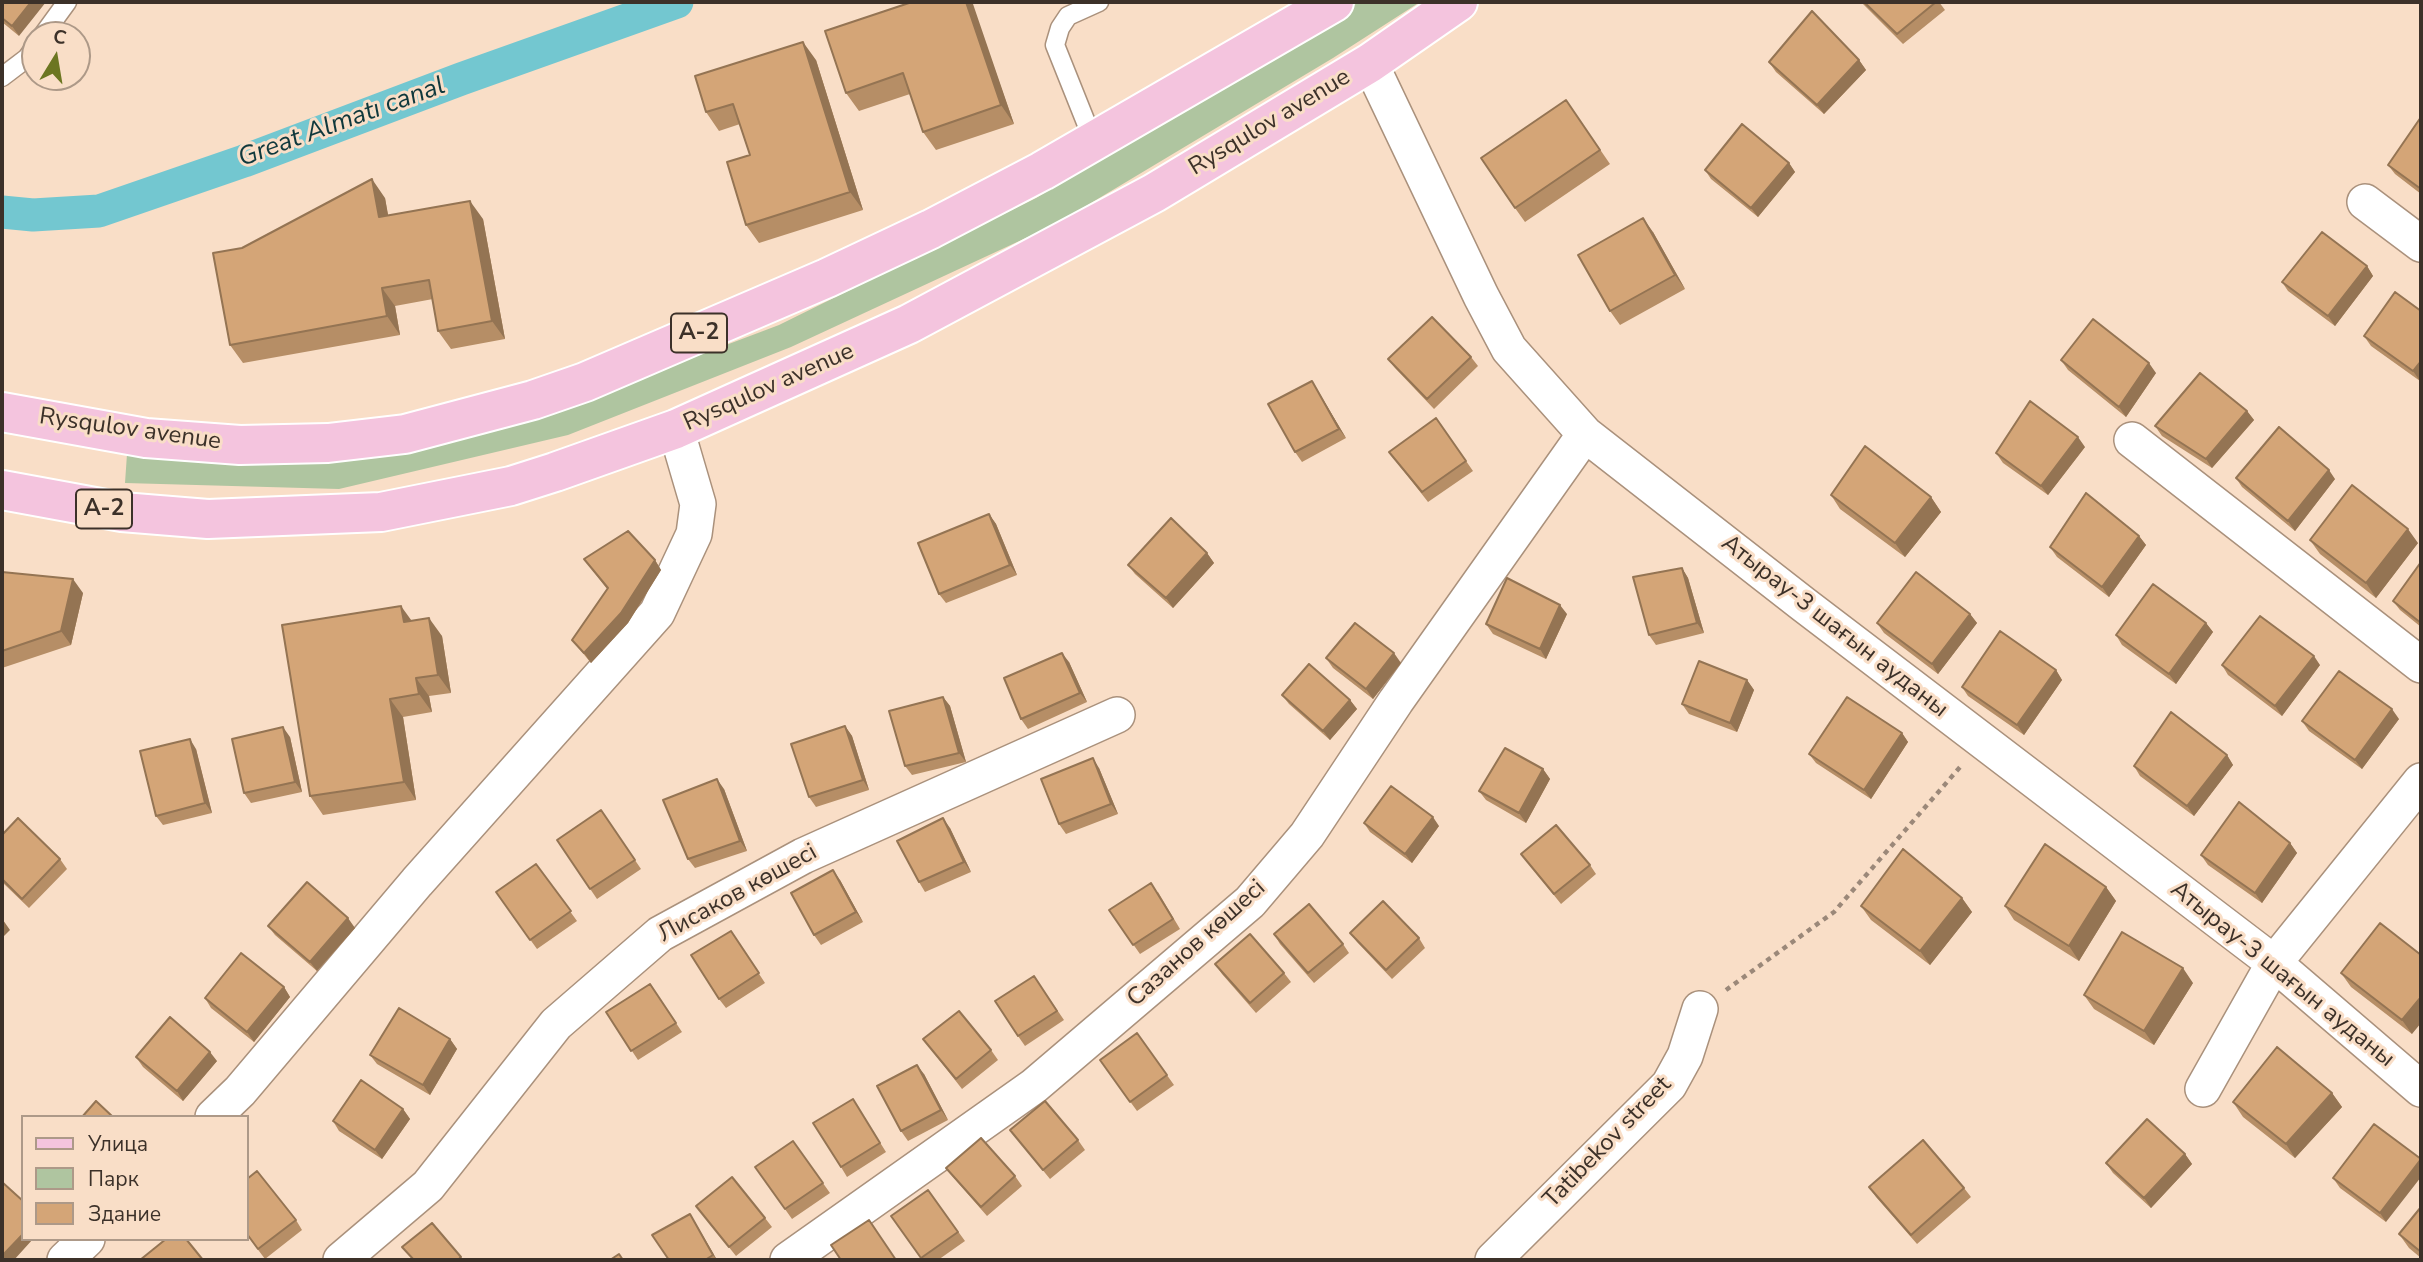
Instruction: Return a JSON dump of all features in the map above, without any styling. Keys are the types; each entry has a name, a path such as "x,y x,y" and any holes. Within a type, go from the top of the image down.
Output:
{"main road":[{"name":"Rysqulov avenue","path":"2,412 146,438 240,445 328,443 392,435 481,416 585,382 827,278 943,223 1042,171 1334,2"},
{"name":"Rysqulov avenue","path":"2,490 122,512 208,519 381,512 511,486 676,429 909,324 1154,193 1370,63 1458,2"}],"street":[{"name":"Атырау-3 шағын ауданы","path":"1370,63 1481,296 1510,349 1585,434 2274,963 2421,1089"},
{"path":"2365,202 2421,244"},
{"path":"215,1115 240,1091 417,882 657,613 694,534 698,504 676,429"},
{"name":"Сазанов көшесі","path":"788,1260 1034,1086 1250,902 1307,835 1396,701 1585,434"},
{"path":"2132,440 2421,665"},
{"name":"Лисаков көшесі","path":"341,1260 428,1186 556,1024 660,934 803,856 1117,715"},
{"path":"2203,1089 2274,963 2421,781"},
{"name":"Tatibekov street","path":"1493,1260 1669,1085 1685,1056 1700,1009"},
{"path":"65,1260 85,1241"}],"lane":[{"path":"53,21 67,2"},
{"path":"1093,140 1055,45 1060,28 1068,16 1099,2"},
{"path":"2,77 21,63"}],"path":[{"path":"1700,1009 1834,912 1982,741"}],"green space":[{"path":"1359,2 1420,2 1333,58 1056,224 791,347 568,435 339,489 125,483 127,454 549,412 779,325 1036,198"}],"building":[{"path":"2,2 31,2 12,26 2,18"},
{"path":"912,2 966,2 1001,105 923,132 903,73 846,93 825,31"},
{"path":"1864,2 1936,2 1897,34"},
{"path":"1812,11 1859,60 1817,105 1769,62"},
{"path":"803,42 850,192 746,225 727,162 750,155 733,104 706,112 695,76"},
{"path":"1566,100 1600,150 1515,208 1481,158"},
{"path":"2421,117 2421,189 2388,165"},
{"path":"1742,124 1789,163 1751,208 1705,170"},
{"path":"372,179 379,217 470,201 492,321 438,331 429,280 382,288 387,316 230,345 213,253 242,248"},
{"path":"1643,218 1675,275 1610,311 1578,255"},
{"path":"2322,232 2367,266 2328,316 2282,282"},
{"path":"2395,292 2421,311 2421,361 2413,371 2364,336"},
{"path":"1432,317 1471,357 1427,399 1388,359"},
{"path":"2093,319 2149,363 2119,407 2061,360"},
{"path":"2200,373 2247,411 2206,459 2155,426"},
{"path":"1312,381 1339,429 1295,452 1268,404"},
{"path":"2030,401 2078,437 2041,486 1996,453"},
{"path":"1436,418 1466,461 1422,492 1389,452"},
{"path":"2279,427 2329,470 2288,521 2236,478"},
{"path":"1865,446 1931,497 1895,543 1831,495"},
{"path":"2352,485 2408,529 2366,583 2310,540"},
{"path":"2086,493 2139,536 2102,587 2050,547"},
{"path":"989,514 1010,565 939,594 918,543"},
{"path":"1171,518 1207,553 1166,598 1128,565"},
{"path":"628,531 655,560 621,613 584,653 572,640 608,588 584,559"},
{"path":"2421,562 2421,623 2393,601"},
{"path":"1682,568 1697,623 1649,635 1633,577"},
{"path":"2,572 73,579 61,631 2,651"},
{"path":"1916,572 1970,614 1932,664 1877,623"},
{"path":"1507,578 1560,605 1540,649 1486,624"},
{"path":"2153,584 2206,623 2169,674 2116,635"},
{"path":"401,606 404,622 429,618 438,675 416,678 419,694 390,699 404,782 310,796 282,625"},
{"path":"2260,616 2314,656 2275,706 2222,665"},
{"path":"1355,623 1394,653 1366,689 1326,658"},
{"path":"2000,631 2056,670 2017,725 1962,687"},
{"path":"1062,653 1080,693 1021,719 1004,678"},
{"path":"1699,661 1747,680 1730,723 1682,704"},
{"path":"1309,664 1350,700 1323,731 1282,695"},
{"path":"2339,671 2392,709 2355,760 2302,721"},
{"path":"943,697 959,753 905,766 889,711"},
{"path":"1847,697 1902,733 1864,790 1809,754"},
{"path":"2171,712 2227,755 2187,806 2134,766"},
{"path":"845,726 863,780 809,797 791,744"},
{"path":"283,727 295,782 244,793 232,739"},
{"path":"190,739 205,803 156,816 140,751"},
{"path":"1505,748 1543,769 1519,813 1479,791"},
{"path":"1093,758 1111,804 1059,824 1041,779"},
{"path":"717,779 740,841 688,859 663,800"},
{"path":"1391,786 1433,817 1405,854 1364,823"},
{"path":"2239,802 2290,843 2255,893 2201,855"},
{"path":"601,810 635,860 590,889 557,840"},
{"path":"18,818 60,859 22,899 2,879 2,835"},
{"path":"943,818 964,862 919,882 897,841"},
{"path":"1556,825 1590,865 1554,894 1521,854"},
{"path":"2045,844 2106,887 2069,946 2005,906"},
{"path":"1903,849 1962,898 1920,951 1861,906"},
{"path":"536,864 571,911 530,940 496,892"},
{"path":"833,870 856,912 814,935 791,893"},
{"path":"307,882 348,918 310,962 268,926"},
{"path":"1151,883 1173,919 1133,945 1109,910"},
{"path":"1383,901 1419,938 1386,970 1350,933"},
{"path":"1309,904 1343,944 1308,973 1274,934"},
{"path":"2380,923 2421,955 2421,997 2402,1020 2341,973"},
{"path":"731,931 759,973 719,999 691,955"},
{"path":"2122,932 2183,968 2144,1031 2084,995"},
{"path":"1250,934 1284,973 1250,1003 1215,964"},
{"path":"241,953 284,987 247,1032 205,998"},
{"path":"1034,976 1057,1011 1018,1036 995,1001"},
{"path":"650,984 676,1023 631,1051 606,1012"},
{"path":"399,1008 450,1039 423,1085 370,1055"},
{"path":"959,1011 991,1050 956,1079 923,1039"},
{"path":"170,1017 210,1052 177,1091 136,1057"},
{"path":"1137,1033 1167,1075 1130,1102 1100,1060"},
{"path":"2277,1047 2332,1093 2286,1144 2233,1102"},
{"path":"917,1065 941,1110 901,1131 877,1086"},
{"path":"361,1080 403,1109 375,1150 333,1121"},
{"path":"853,1099 880,1143 841,1167 813,1123"},
{"path":"96,1101 111,1115 84,1115"},
{"path":"1045,1101 1078,1140 1043,1170 1010,1130"},
{"path":"2147,1119 2185,1154 2144,1198 2106,1163"},
{"path":"2374,1124 2421,1159 2380,1213 2333,1178"},
{"path":"981,1138 1015,1176 981,1207 946,1168"},
{"path":"1923,1140 1964,1188 1911,1235 1869,1187"},
{"path":"793,1141 823,1183 785,1209 755,1167"},
{"path":"257,1171 296,1220 258,1249 248,1235 248,1178"},
{"path":"732,1177 765,1218 729,1247 696,1206"},
{"path":"2,1182 21,1199 21,1236 2,1256"},
{"path":"928,1190 958,1232 921,1258 891,1216"},
{"path":"2421,1207 2421,1252 2399,1234"},
{"path":"690,1214 713,1255 705,1260 669,1260 652,1235"},
{"path":"869,1220 896,1260 841,1260 831,1245"},
{"path":"432,1223 461,1257 458,1260 414,1260 402,1247"},
{"path":"164,1241 188,1241 203,1260 140,1260"},
{"path":"619,1254 623,1260 610,1260"}],"waterway":[{"name":"Great Almatı canal","path":"2,212 33,215 99,211 244,161 461,79 677,2"}]}
